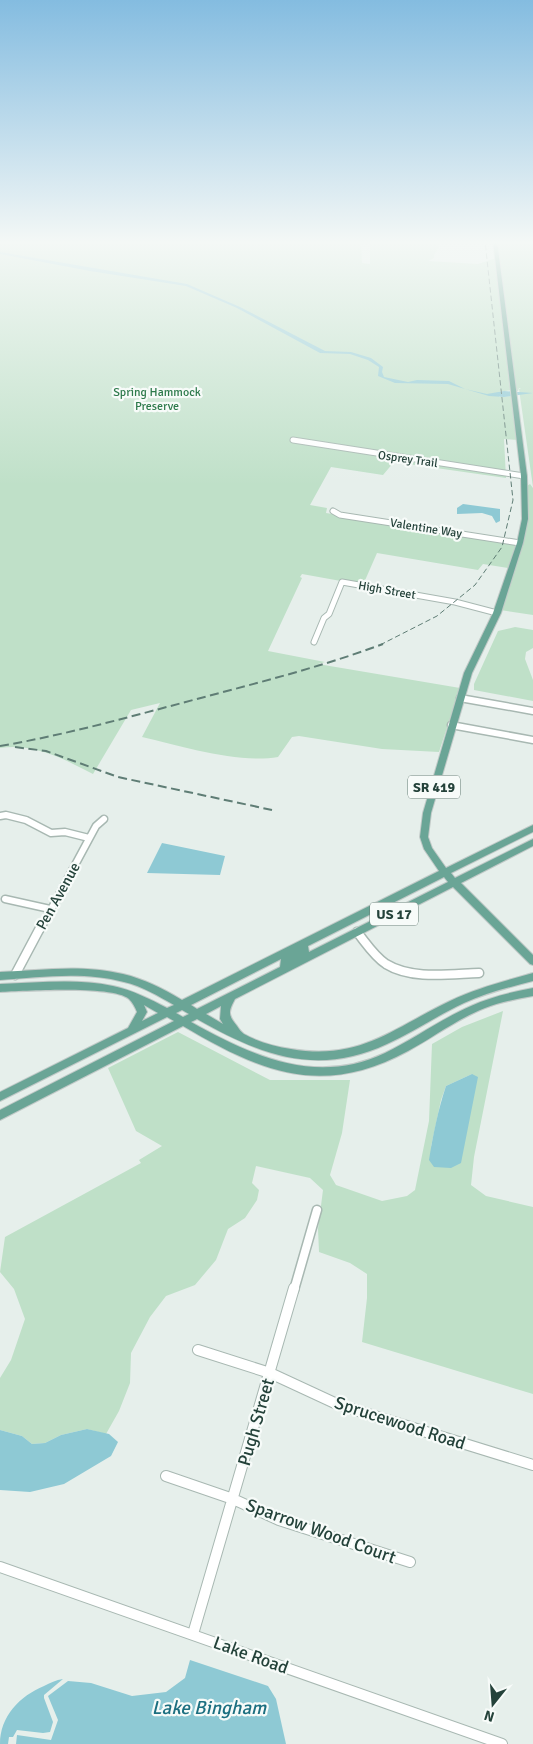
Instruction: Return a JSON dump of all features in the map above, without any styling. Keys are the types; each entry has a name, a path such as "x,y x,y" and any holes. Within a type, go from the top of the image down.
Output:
{"main road":[{"name":"SR 419","path":"456,882 446,873 428,849 424,837 427,813 451,725 468,674 496,612 520,543 526,519 524,476 505,322"},
{"name":"US 17","path":"0,1097 533,828"},
{"name":"US 17","path":"0,1115 533,842"},
{"path":"0,976 95,974 124,978 184,1004 197,1014 260,1046 282,1053 315,1056 341,1055 364,1050 450,1005 495,988 528,979 530,959 456,882"},
{"path":"285,969 285,961 305,951 303,944"},
{"path":"0,987 10,983 16,975"},
{"path":"0,987 84,986 127,993 250,1057 274,1066 298,1071 331,1072 364,1067 398,1052 475,1008 515,995 533,992"},
{"path":"127,993 138,1002 142,1012 136,1025 130,1032"},
{"path":"232,996 225,1008 225,1018 239,1035"},
{"path":"419,1040 428,1031 450,1017 454,1011 450,1005"}],"street":[{"name":"Osprey Trail","path":"293,440 524,476"},
{"name":"Valentine Way","path":"333,510 340,515 520,543"},
{"name":"High Street","path":"314,642 324,618 329,614 342,582 455,602 496,612"},
{"path":"460,698 533,711"},
{"path":"451,725 533,740"},
{"path":"0,816 6,815 26,820 51,833 65,832 89,838"},
{"name":"Pen Avenue","path":"16,975 89,838 96,826 104,819"},
{"path":"5,899 50,909"},
{"path":"357,932 387,964 398,969 410,972 479,972"},
{"name":"Pugh Street","path":"192,1634 317,1210"},
{"name":"Sprucewood Road","path":"198,1350 270,1373 338,1405 533,1465"},
{"name":"Sparrow Wood Court","path":"166,1476 233,1499 279,1520 410,1562"},
{"name":"Lake Road","path":"0,1568 502,1744"}],"green space":[{"name":"Spring Hammock Preserve","path":"0,322 504,322 512,390 498,392 499,397 512,396 518,440 504,439 506,478 394,462 383,475 331,467 310,505 327,508 326,513 518,543 508,568 483,564 478,570 377,553 363,585 302,574 300,577 302,578 268,651 325,662 318,664 460,688 439,752 382,749 299,736 292,737 278,757 262,759 210,753 142,737 160,703 131,710 93,774 60,758 37,750 13,747 0,748"},
{"path":"507,322 533,322 533,487 519,389 521,389 519,388 518,391 515,391"},
{"path":"530,484 533,488 533,615 500,610 528,519 527,486"},
{"path":"515,627 533,630 533,648 526,652 525,659 533,680 533,701 474,690 474,684 498,631"},
{"path":"503,1011 474,1157 471,1185 486,1196 533,1207 533,1394 362,1342 367,1298 367,1274 350,1263 319,1252 318,1229 323,1190 310,1178 256,1166 252,1183 259,1190 257,1200 245,1218 228,1229 216,1260 195,1285 166,1296 150,1317 131,1353 130,1383 119,1411 106,1434 87,1429 61,1435 45,1443 32,1444 22,1436 0,1430 0,1378 11,1360 25,1319 14,1289 0,1272 5,1237 141,1163 139,1160 162,1146 136,1131 108,1068 178,1032 270,1080 350,1080 342,1133 330,1175 336,1185 382,1201 407,1196 415,1190 429,1121 432,1044 462,1027","holes":["472,1074 431,1147 441,1100 446,1086"]}],"water":[{"path":"264,322 270,322 325,351 351,352 371,358 383,367 384,377 408,382 417,380 449,381 465,389 448,384 395,383 378,376 379,367 368,360 350,354 320,353"},
{"path":"465,389 487,394 504,391 533,393 504,397 489,396"},
{"path":"463,504 500,509 500,521 496,523 492,516 482,513 457,514 457,508"},
{"path":"162,843 225,856 220,875 147,873"},
{"path":"472,1074 478,1077 461,1163 451,1168 434,1167 429,1160 446,1086"},
{"path":"87,1429 109,1434 118,1442 111,1456 64,1484 30,1492 0,1490 0,1430 22,1436 32,1444 45,1443 61,1435"},
{"name":"Lake Bingham","path":"190,1660 268,1686 276,1699 286,1744 16,1744 17,1735 51,1740 58,1720 48,1696 68,1681 91,1683 132,1696 166,1692 185,1678"},
{"path":"63,1679 44,1695 53,1722 50,1732 17,1730 13,1737 9,1737 8,1744 0,1744 4,1725 13,1708 35,1690"}],"railway":[{"path":"380,645 437,616 475,585 502,547 513,500 494,322"},
{"path":"0,746 49,737 241,687 313,667 383,644"},
{"path":"15,747 46,751 118,777 272,810"}]}
